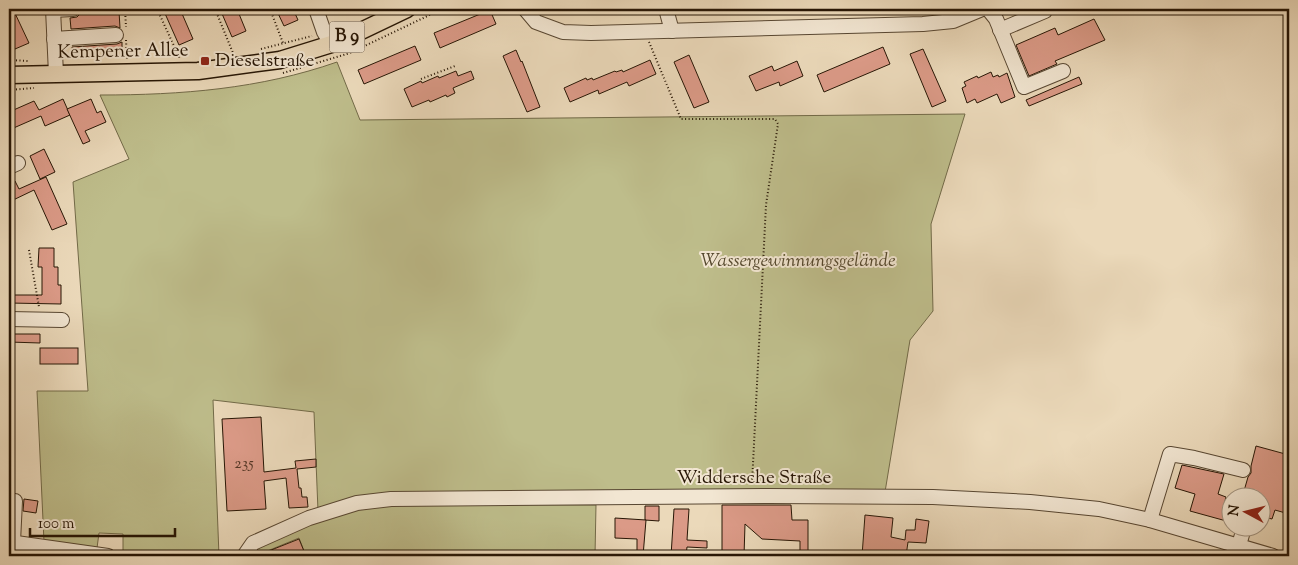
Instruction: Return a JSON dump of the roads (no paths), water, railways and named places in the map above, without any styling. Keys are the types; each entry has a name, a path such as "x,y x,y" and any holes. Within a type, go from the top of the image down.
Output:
{"main road":[{"name":"Kempener Allee","path":"9,75 198,71 280,60 328,38 407,9"}],"street":[{"path":"56,74 53,9 73,9"},
{"path":"316,9 328,38"},
{"path":"525,9 536,22 563,32 649,32 923,24 953,21 982,9"},
{"path":"666,9 672,31"},
{"path":"988,9 996,19 1024,87 1063,71"},
{"path":"1000,30 1045,11"},
{"path":"54,39 116,35"},
{"path":"9,319 62,320"},
{"path":"1150,520 1170,454 1243,470"},
{"name":"Widdersche Straße","path":"244,556 253,543 309,518 357,503 401,498 752,496 933,497 1030,502 1099,509 1150,520 1273,556"},
{"path":"9,501 16,501 11,542 100,556"},
{"path":"1239,546 1241,538"}],"place":[{"name":"Dieselstraße","path":"205,61"}],"park label":[{"name":"Wassergewinnungsgelände","path":"798,261"}]}
